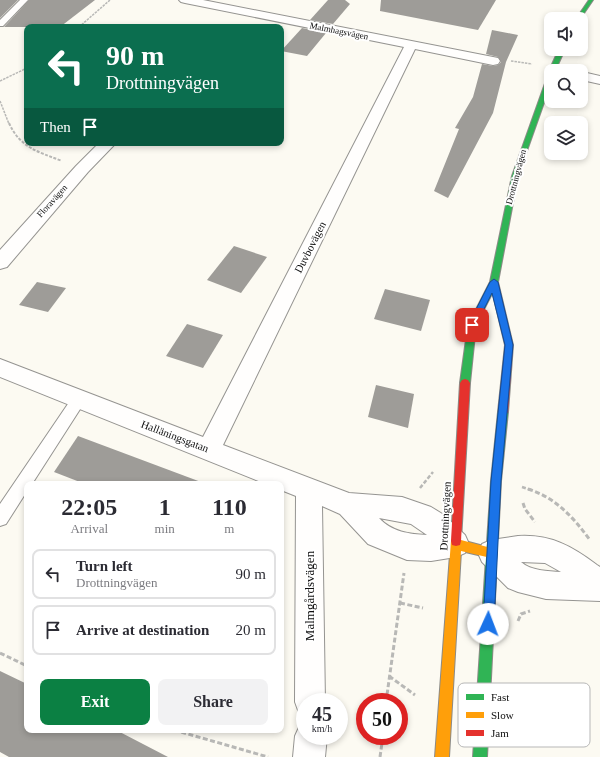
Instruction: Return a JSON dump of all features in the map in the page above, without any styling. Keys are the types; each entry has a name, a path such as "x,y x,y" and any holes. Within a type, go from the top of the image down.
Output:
{"main road":[{"path":"583,12 591,0"},
{"name":"Drottningvägen","path":"442,757 466,371 472,325 494,282 515,176 544,95"},
{"name":"Drottningvägen","path":"484,683 496,481 509,345 494,282"},
{"path":"456,544 491,553"},
{"name":"Drottningvägen","path":"480,757 481,747"}],"street":[{"name":"Malmhagsvägen","path":"185,0 493,62"},
{"path":"231,22 255,0"},
{"name":"Duvbovägen","path":"209,449 411,45"},
{"name":"Floravägen","path":"0,262 82,169 105,146"},
{"name":"Halläningsgatan","path":"0,368 349,505 383,506 412,512 431,522 456,544"},
{"name":"Malmgårdsvägen","path":"309,490 310,693"},
{"name":"Halläningsgatan","path":"349,505 377,535 407,547 431,548 456,544"},
{"path":"491,553 518,578 546,585 600,586"},
{"path":"310,757 311,745"}],"lane":[{"path":"0,24 24,0"},
{"path":"25,481 79,399"},
{"path":"0,518 24,482"}],"path":[{"path":"82,24 110,0"},
{"path":"0,81 24,69"},
{"path":"0,102 14,133 24,145"},
{"path":"26,146 82,169"},
{"path":"520,492 518,486 535,490 560,505 572,516 593,548"},
{"path":"521,497 525,509 539,526"},
{"path":"387,693 400,603"},
{"path":"516,625 521,614 532,610"},
{"path":"0,653 24,665"},
{"path":"389,676 416,695"},
{"path":"184,733 268,757"},
{"path":"380,757 382,745"}],"building":[{"path":"0,0 18,0 0,18"},
{"path":"29,0 95,0 64,24 24,24 24,27 4,27"},
{"path":"328,0 345,0 350,4 333,24 310,20"},
{"path":"381,0 496,0 478,30 380,11"},
{"path":"302,28 326,33 307,56 284,52 284,48"},
{"path":"492,30 518,35 506,62 493,113 448,198 434,191 459,129 455,128 473,97 482,64 493,66 498,65 501,62 498,57 486,54"},
{"path":"234,246 267,257 241,293 207,280"},
{"path":"37,282 66,288 48,312 19,305"},
{"path":"385,289 430,300 421,331 374,319"},
{"path":"187,324 223,335 203,368 166,356"},
{"path":"376,385 414,394 408,428 368,417"},
{"path":"78,436 198,481 77,481 54,472"},
{"path":"0,671 24,683 24,733 122,733 168,757 9,757 0,752"}],"traffic: fast":[{"path":"583,12 591,0"},
{"path":"555,64 559,56"},
{"path":"465,383 472,325 494,282 515,176 544,95"},
{"path":"484,683 496,481 503,412"},
{"path":"480,757 481,747"}],"traffic: slow":[{"path":"442,757 456,541"},
{"path":"456,544 491,553"}],"traffic: jam":[{"path":"494,282 509,345 503,412"},
{"path":"456,541 465,383"}],"route":[{"path":"472,325 494,282 509,345 496,481 488,624"}]}
